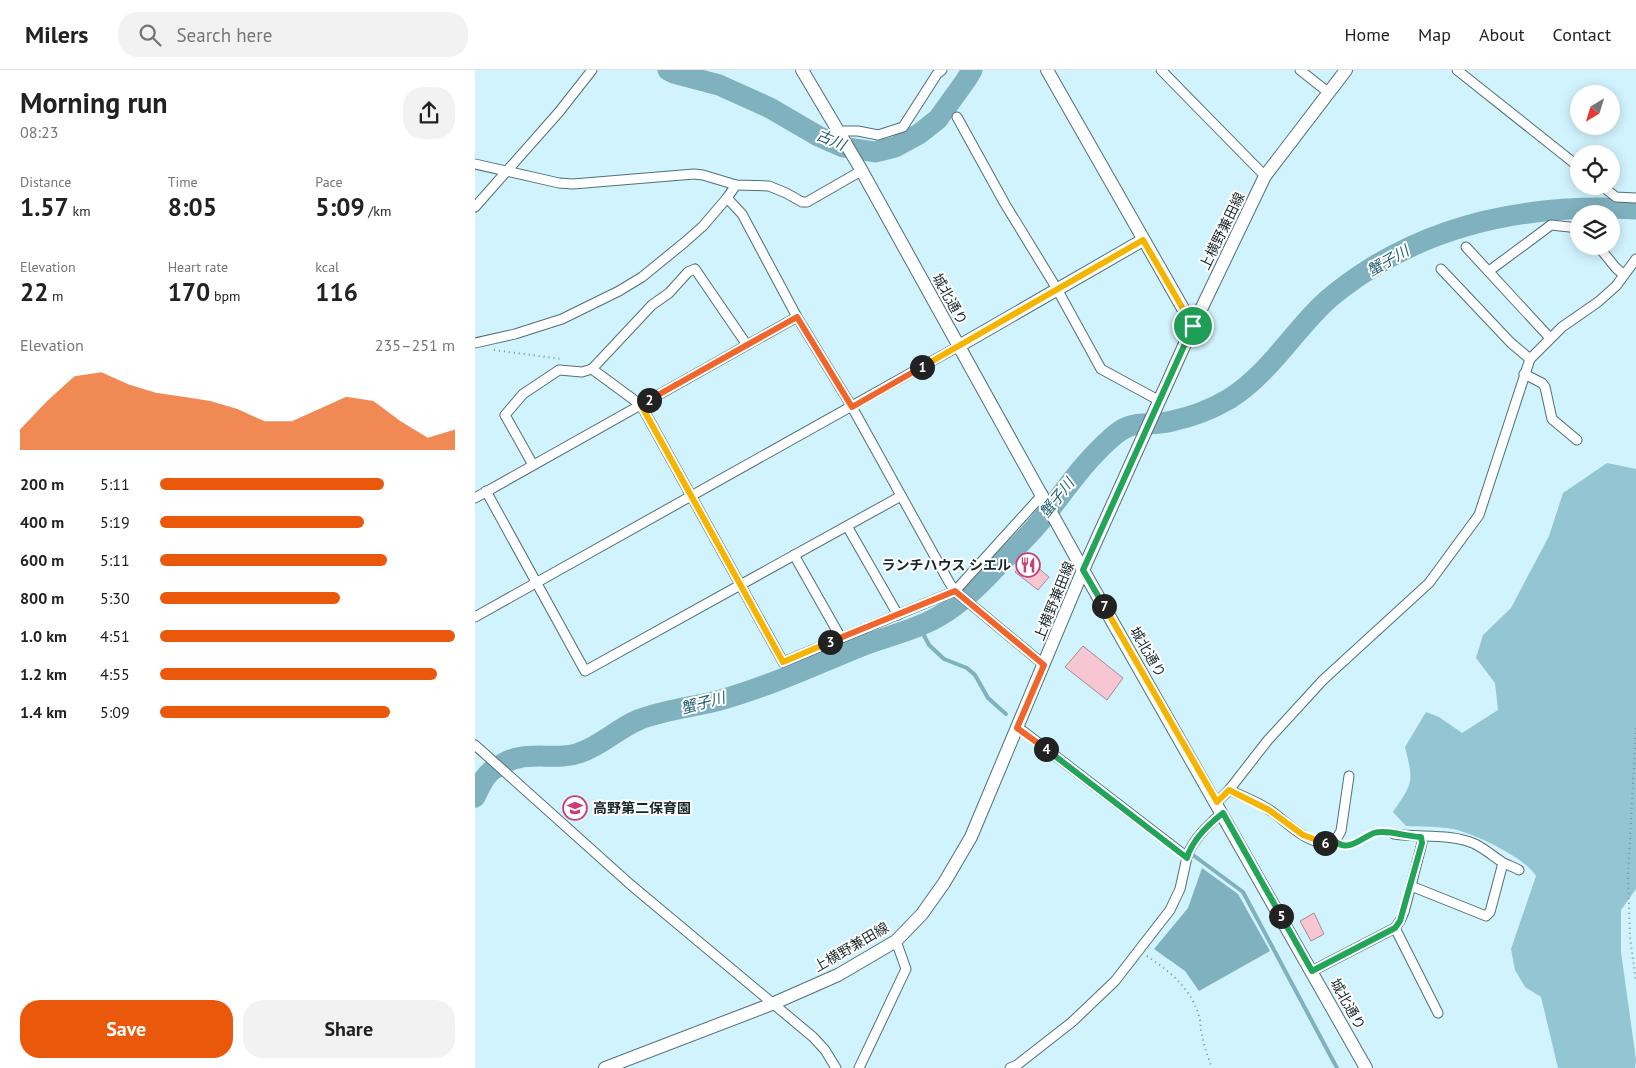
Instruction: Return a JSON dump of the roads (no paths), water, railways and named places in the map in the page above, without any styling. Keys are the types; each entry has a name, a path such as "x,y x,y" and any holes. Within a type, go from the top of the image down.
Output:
{"street":[{"path":"475,207 559,112 592,70"},
{"name":"城北通り","path":"803,70 1044,497 1083,570 1220,808 1366,1068"},
{"path":"1047,70 1193,326"},
{"path":"1161,70 1265,176"},
{"path":"1300,70 1329,93"},
{"name":"上横野兼田線","path":"605,1068 772,1004 838,975 896,941 922,914 944,883 971,837 1083,570 1193,326 1265,176 1346,70"},
{"path":"1457,70 1570,160"},
{"path":"839,133 858,131 878,135 903,126 938,71"},
{"path":"957,117 1005,204 1057,289 1101,368 1160,401"},
{"path":"475,164 559,183 573,184 694,174 703,175 736,185 769,186 802,202 807,202 860,169"},
{"path":"477,343 562,319 619,291 691,237 703,226 736,185"},
{"path":"1613,195 1616,197 1636,198"},
{"path":"727,198 742,214 797,317 852,407 955,591 1044,665"},
{"path":"1489,271 1551,225 1570,227"},
{"path":"475,617 852,407 1143,240"},
{"path":"1467,248 1550,338"},
{"path":"1605,255 1624,275"},
{"path":"1010,1068 1017,1065 1072,1022 1115,981 1175,900 1192,846 1214,820 1229,790 1268,740 1323,680 1429,583 1479,514 1530,359 1562,327 1617,286 1636,259"},
{"path":"1441,269 1511,343 1530,359"},
{"path":"533,465 505,415 523,394 559,370 565,369 581,372 592,369 653,305 669,293 688,272 695,270 747,345"},
{"path":"475,498 797,317"},
{"path":"592,369 641,405 783,662 955,591 1044,497"},
{"path":"1525,374 1543,383 1552,419 1577,440"},
{"path":"486,491 585,671 901,496"},
{"path":"847,526 898,615"},
{"path":"795,555 841,638"},
{"path":"1017,728 1187,858"},
{"path":"475,746 631,885 813,1037 825,1050 836,1068"},
{"path":"1229,790 1269,810 1303,835 1319,842 1328,843 1335,841 1341,831 1349,776"},
{"path":"1394,834 1421,837 1445,836 1461,840 1476,845 1519,870"},
{"path":"1312,971 1395,928 1404,912 1422,843 1421,837"},
{"path":"1411,886 1486,916 1490,912 1503,862"},
{"path":"1395,928 1438,1013"},
{"path":"859,1068 906,969 896,941"}],"waterway":[{"name":"古川","path":"668,70 719,85 770,108 818,136 843,147 875,152 895,147 919,134 938,119 972,70"},
{"name":"蟹子川","path":"475,797 488,774 506,762 533,756 564,756 579,753 595,746 638,720 659,713 713,702 777,681 864,645 917,627 941,615 968,595 1020,544 1090,459 1118,433 1133,425 1163,423 1187,417 1229,399 1255,379 1331,297 1368,270 1399,253 1431,238 1497,218 1566,209 1636,209"},
{"path":"919,626 929,645 944,659 967,668 975,675 988,698 1006,714"},
{"path":"1193,855 1243,892 1337,1068"}],"place":[{"name":"ランチハウス シエル","path":"1028,565"},
{"name":"高野第二保育園","path":"575,808"}]}
